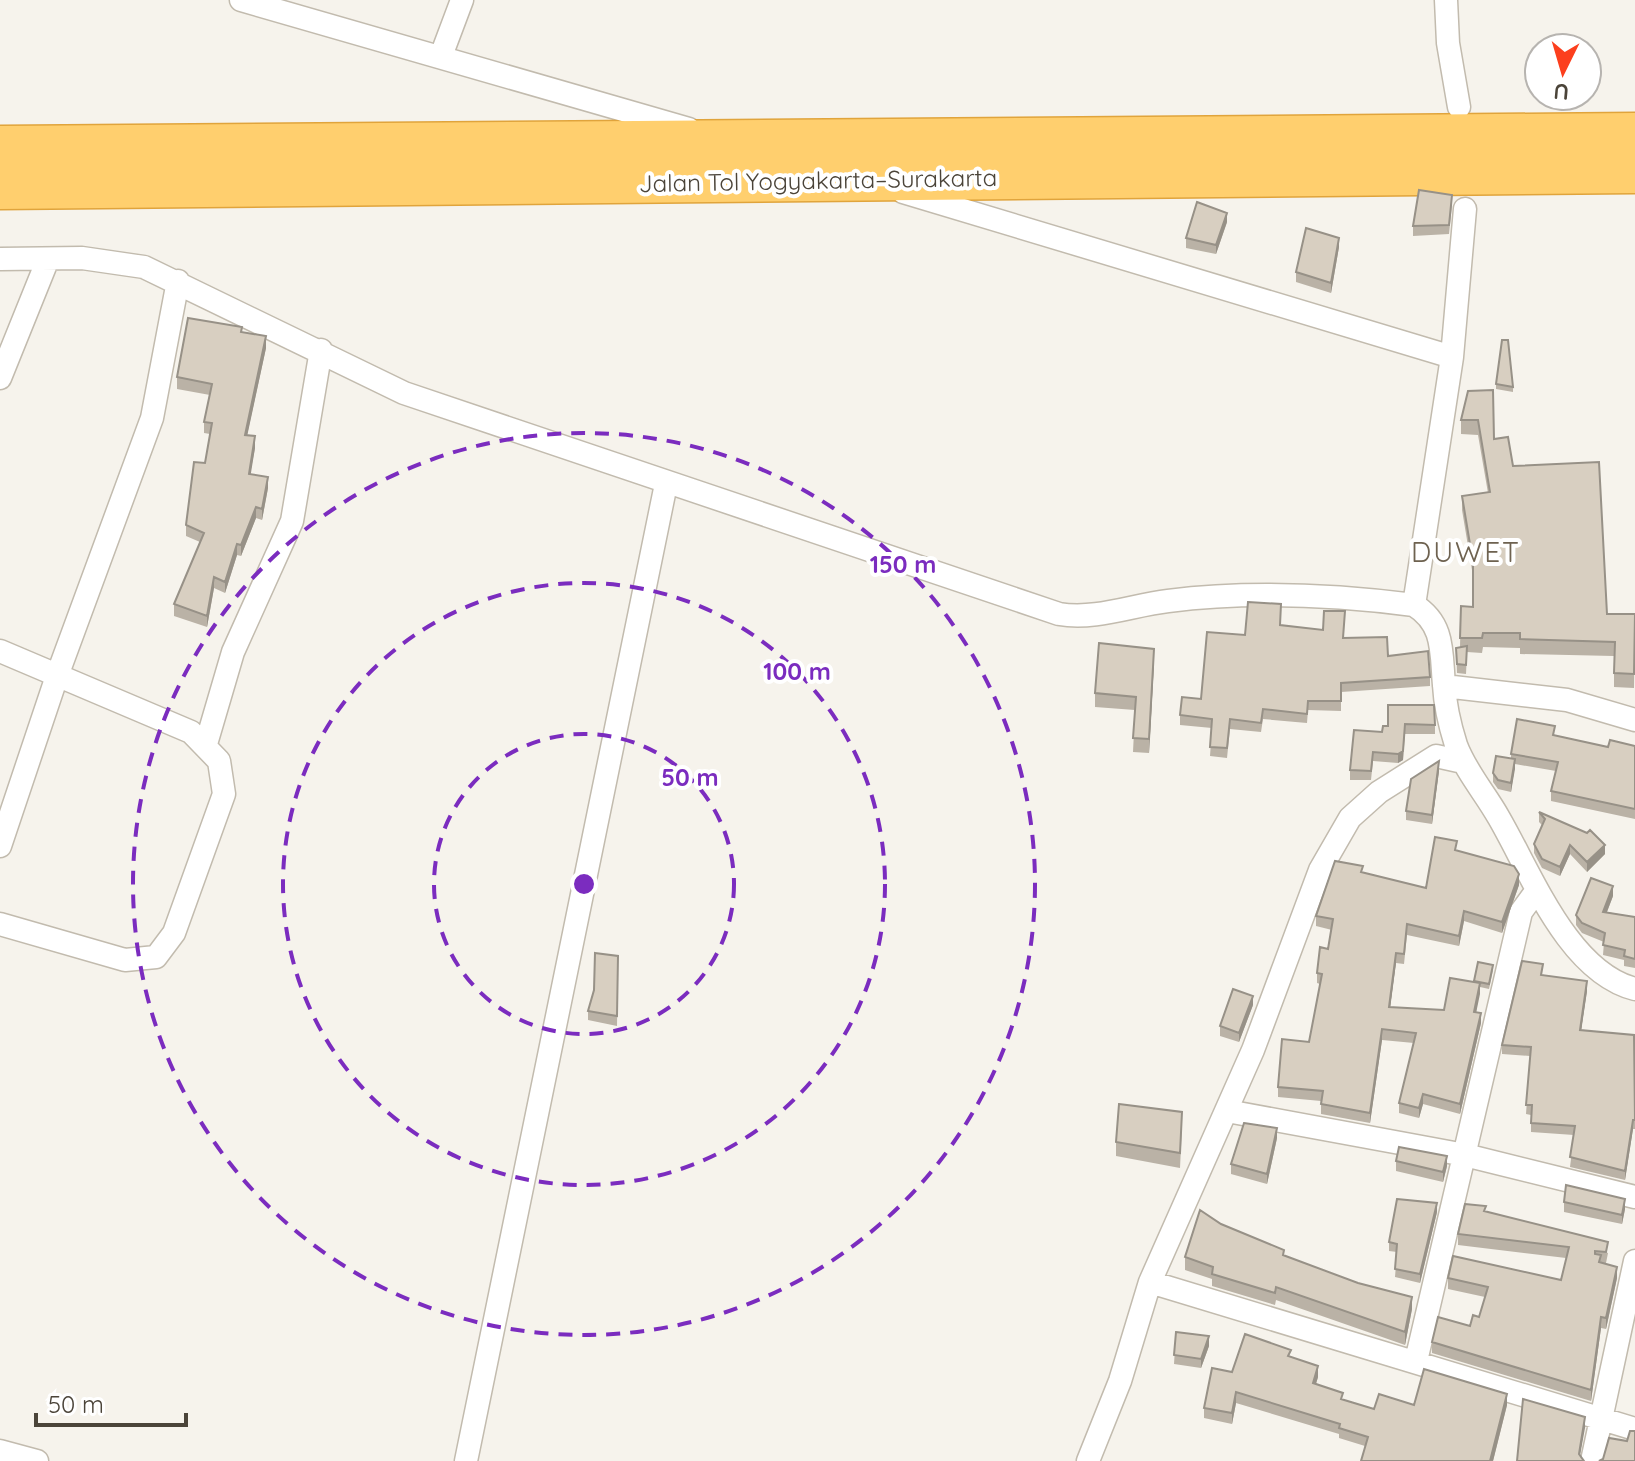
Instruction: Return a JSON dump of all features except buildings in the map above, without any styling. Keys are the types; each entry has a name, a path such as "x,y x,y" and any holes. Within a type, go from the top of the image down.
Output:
{"highway":[{"name":"Jalan Tol Yogyakarta–Surakarta","path":"0,147 1635,134"},
{"name":"Jalan Tol Yogyakarta–Surakarta","path":"0,188 1635,172"}],"street":[{"path":"241,0 441,56 1452,357"},
{"path":"441,56 462,0"},
{"path":"1446,0 1448,43 1459,107"},
{"path":"1414,605 1452,357 1465,209"},
{"path":"0,259 82,258 144,267 321,350 404,393 666,484 1071,616 1167,601 1253,596 1414,605 1427,613 1436,625 1444,656 1448,717 1463,762 1497,814 1537,890 1596,970 1618,985 1635,989"},
{"path":"0,378 48,259"},
{"path":"0,846 57,676 152,418 178,281"},
{"path":"206,744 233,652 292,521 321,350"},
{"path":"466,1461 666,484"},
{"path":"0,651 191,732 206,744 219,761 224,794 174,933 156,957 125,960 0,924"},
{"path":"1444,686 1567,700 1635,720"},
{"path":"1088,1461 1120,1381 1150,1282 1227,1111 1320,870 1350,818 1379,792 1436,756 1448,717"},
{"path":"1436,756 1463,762"},
{"path":"1416,1361 1448,1239 1521,912 1537,890"},
{"path":"1227,1111 1465,1155 1635,1197"},
{"path":"1592,1461 1635,1261"},
{"path":"1150,1282 1234,1310 1416,1361 1601,1421 1635,1429"},
{"path":"0,1451 37,1461"}],"district":[{"name":"DUWET","path":"1466,551"}]}
